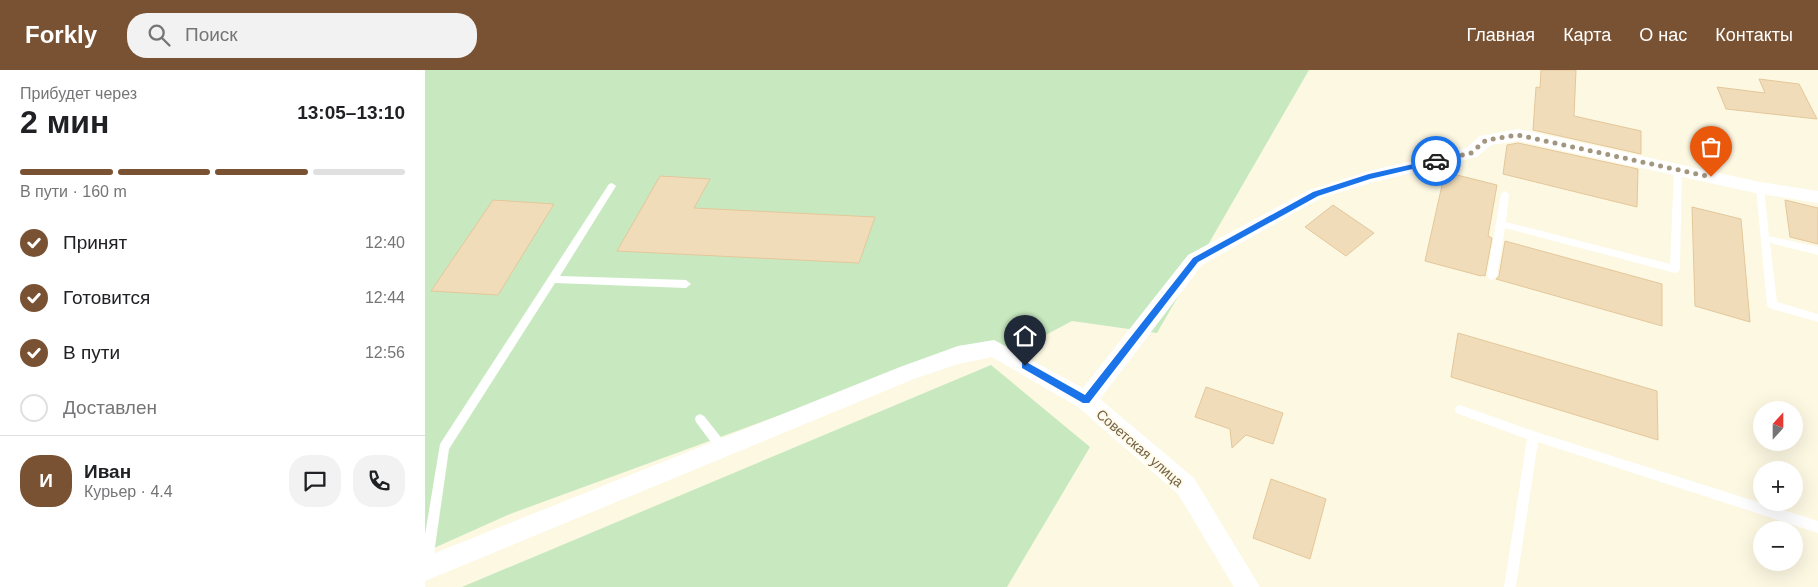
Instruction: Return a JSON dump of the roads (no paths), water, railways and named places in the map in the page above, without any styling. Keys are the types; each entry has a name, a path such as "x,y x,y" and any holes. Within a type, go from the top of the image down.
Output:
{"street":[{"path":"1086,400 1195,260 1315,194 1369,177 1471,153 1486,140 1518,135 1760,188 1818,197"},
{"name":"Советская улица","path":"723,449 907,373 958,355 994,348 1086,400 1186,486 1248,587"},
{"path":"425,569 723,449"}],"lane":[{"path":"1501,224 1675,269 1678,170"},
{"path":"425,569 444,448 613,186"},
{"path":"1760,188 1772,305 1818,318"},
{"path":"1492,276 1505,194"},
{"path":"1765,238 1818,251"},
{"path":"553,279 686,284"},
{"path":"1460,410 1533,436 1818,527"},
{"path":"700,418 723,449"},
{"path":"1510,587 1533,436"}]}
